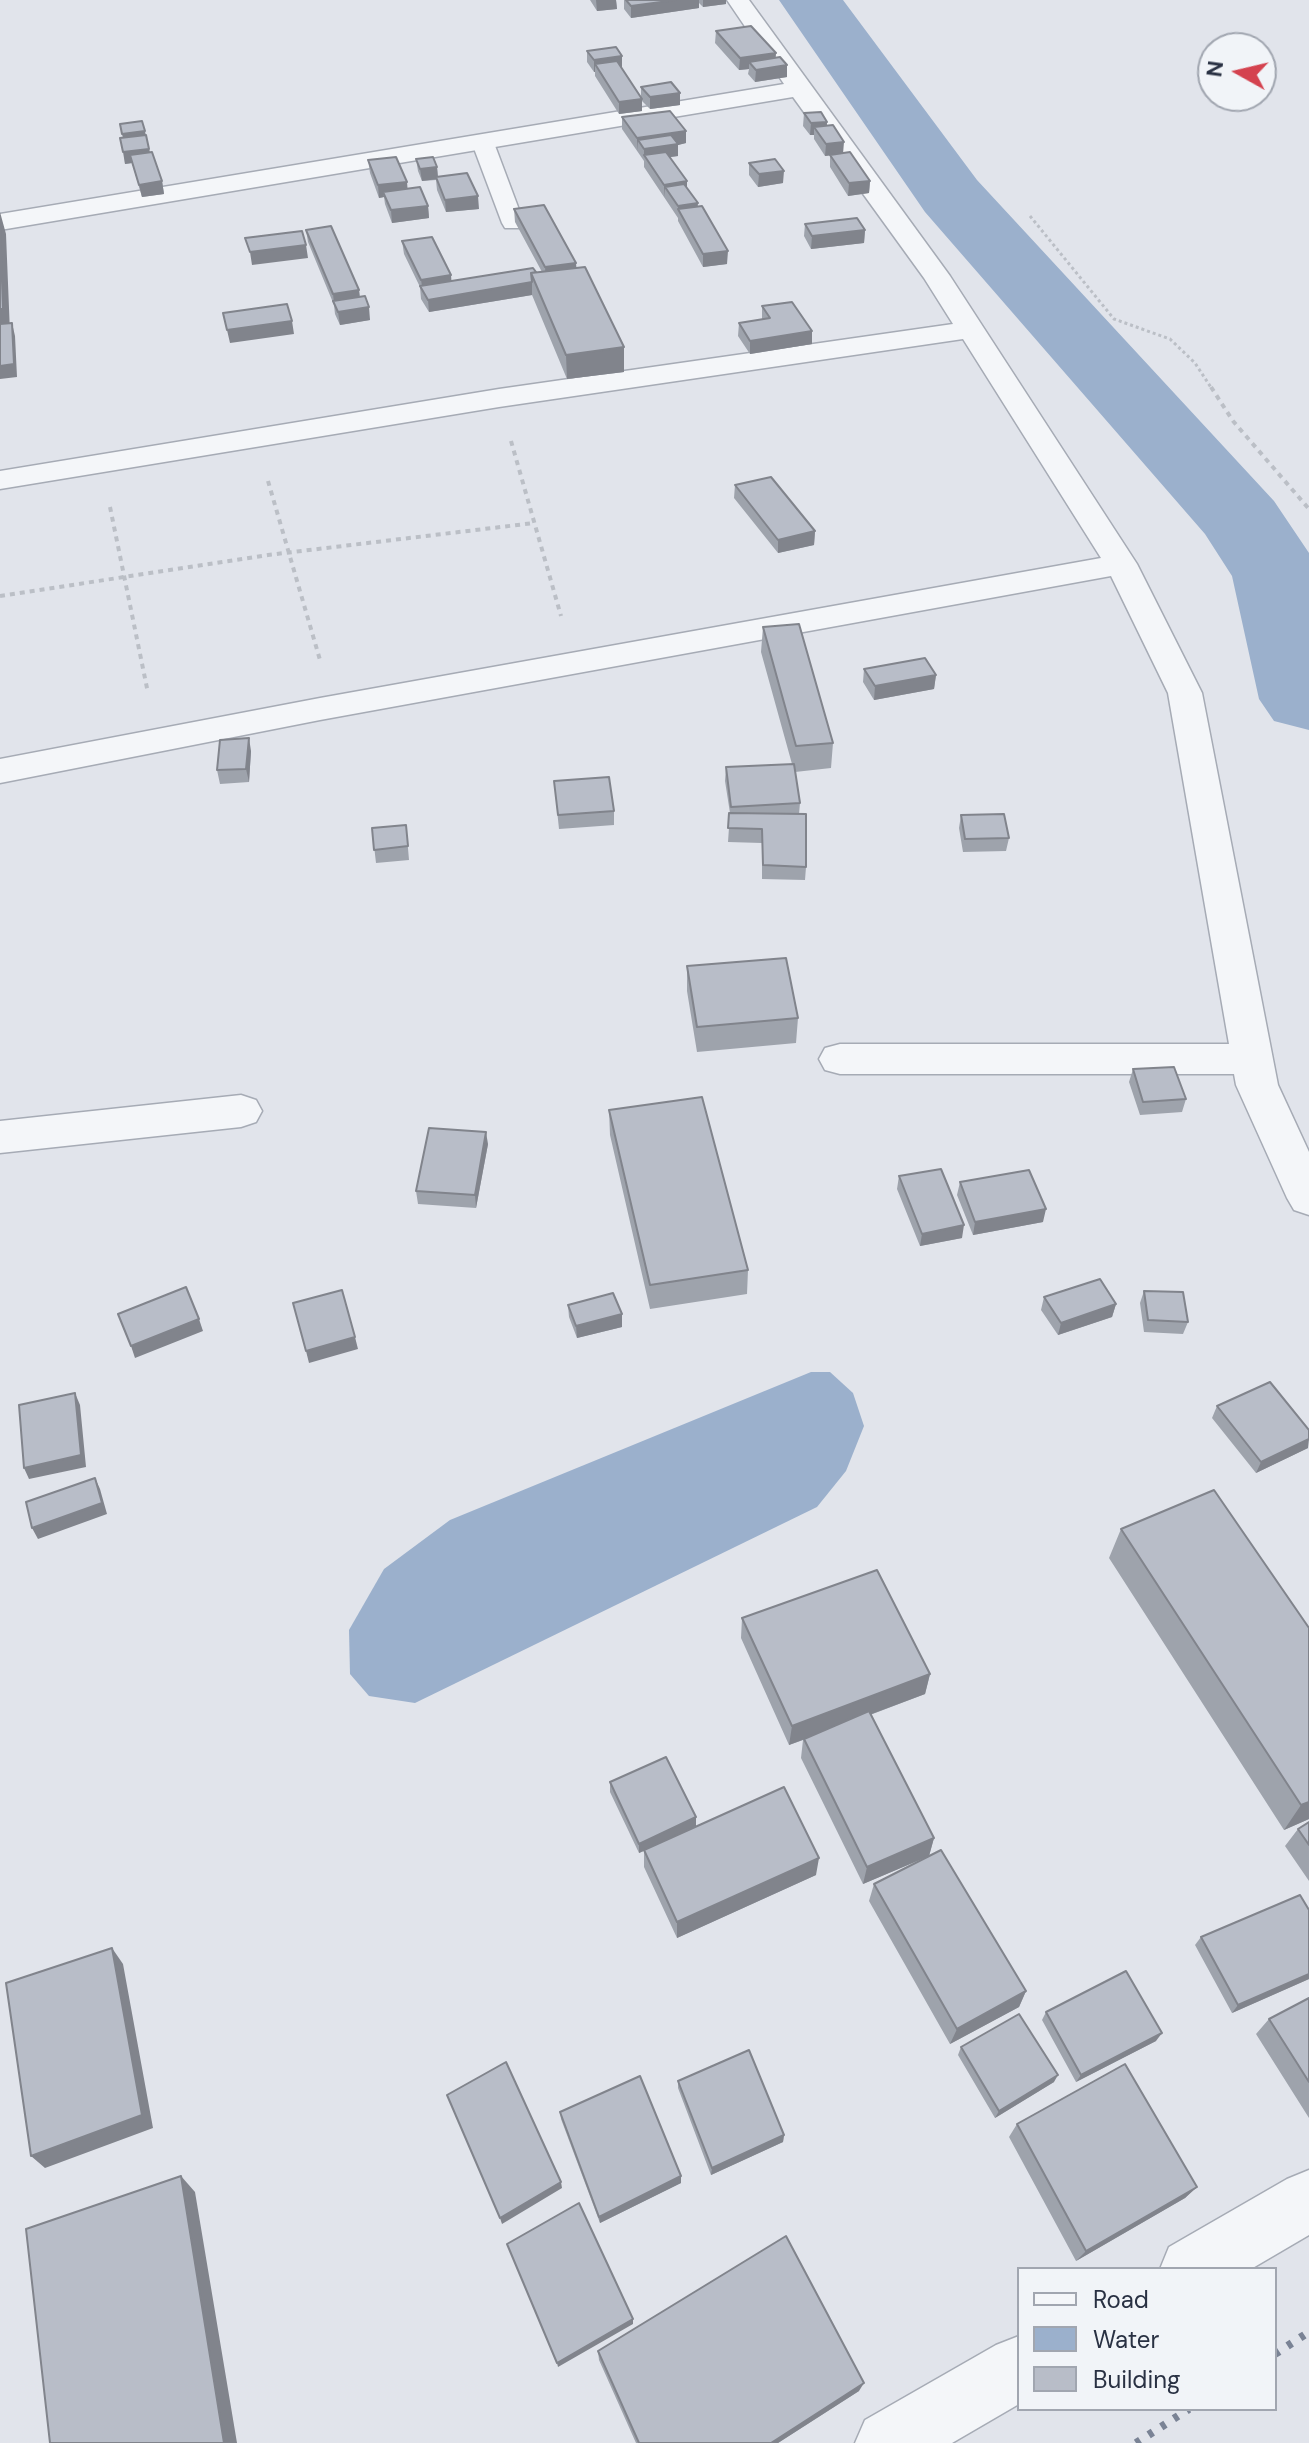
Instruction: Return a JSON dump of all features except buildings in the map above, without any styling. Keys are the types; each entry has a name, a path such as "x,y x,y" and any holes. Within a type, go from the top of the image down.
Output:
{"street":[{"path":"738,0 936,276 1121,564 1185,693 1257,1085 1309,1198"},
{"path":"0,222 799,89"},
{"path":"0,480 499,398 970,330"},
{"path":"0,771 332,707 1121,564"},
{"path":"840,1059 1252,1059"},
{"path":"0,1137 241,1111"},
{"path":"1194,2267 1309,2201"},
{"path":"888,2443 1017,2369"}],"lane":[{"path":"483,143 513,223"}],"path":[{"path":"1030,216 1114,319 1170,339 1195,363 1233,421 1309,509"},
{"path":"499,398 574,663"},
{"path":"254,438 291,552 332,707"},
{"path":"101,463 158,741"},
{"path":"0,596 291,552 534,523"}],"water":[{"path":"811,1372 830,1372 853,1393 864,1426 846,1471 817,1507 415,1703 369,1696 350,1674 349,1630 384,1569 450,1520"}],"waterway":[{"path":"811,0 951,196 1242,520 1278,576 1309,699"}],"railway":[{"path":"1277,2353 1309,2332"},
{"path":"1136,2443 1186,2411"}]}
